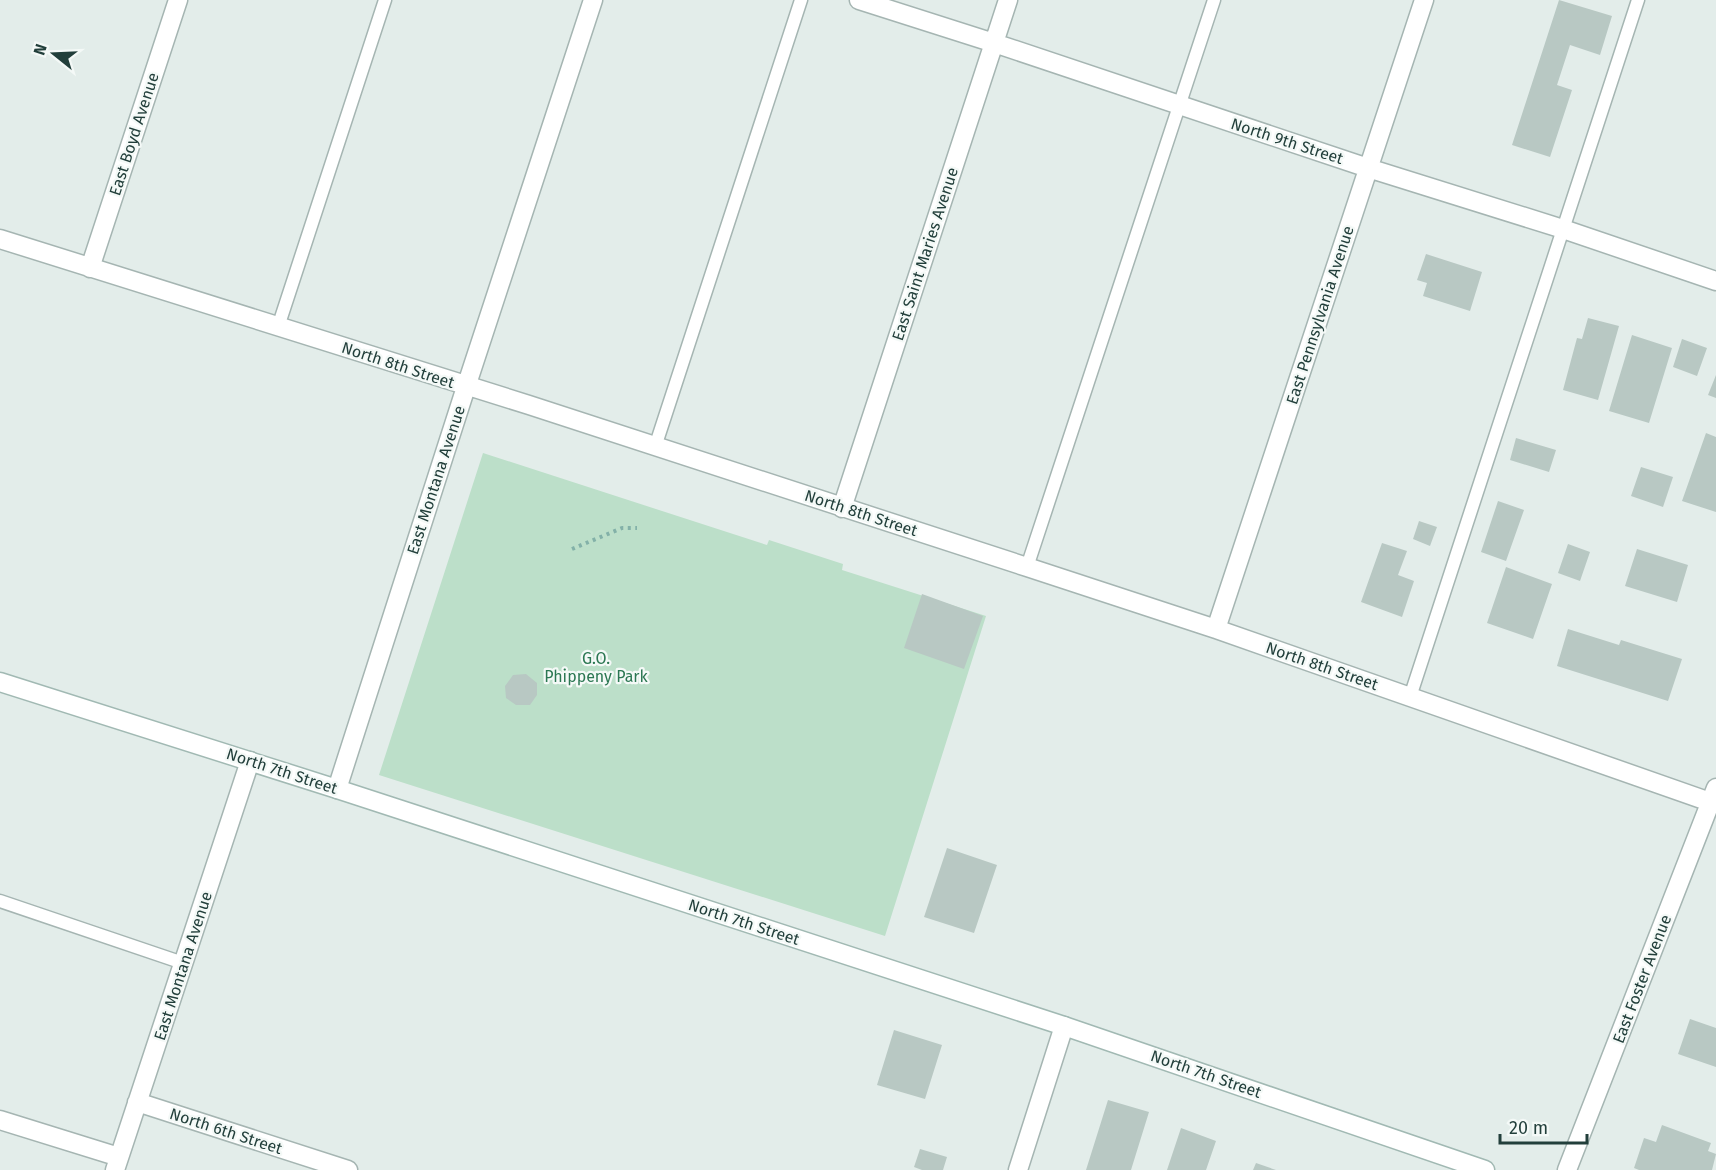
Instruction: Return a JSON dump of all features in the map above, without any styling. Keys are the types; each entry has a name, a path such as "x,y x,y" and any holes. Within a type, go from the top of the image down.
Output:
{"street":[{"name":"East Boyd Avenue","path":"90,268 178,0"},
{"name":"East Montana Avenue","path":"337,789 593,0"},
{"name":"North 9th Street","path":"859,0 1716,281"},
{"name":"East Saint Maries Avenue","path":"842,508 1008,0"},
{"name":"East Pennsylvania Avenue","path":"1216,629 1424,0"},
{"name":"North 8th Street","path":"0,239 1027,567 1714,798"},
{"name":"North 7th Street","path":"0,682 337,789 1064,1026 1485,1170"},
{"name":"East Montana Avenue","path":"117,1164 250,761"},
{"name":"East Foster Avenue","path":"1567,1170 1714,798"},
{"path":"1018,1170 1064,1026"},
{"name":"North 6th Street","path":"137,1102 348,1170"},
{"path":"0,1120 117,1164"}],"lane":[{"path":"278,327 385,0"},
{"path":"655,447 801,0"},
{"path":"1027,567 1215,0"},
{"path":"1410,697 1638,0"},
{"path":"0,901 183,963"}],"path":[{"path":"572,549 622,528 637,528"}],"green space":[{"name":"G.O. Phippeny Park","path":"483,453 767,545 769,540 843,564 842,570 986,616 885,936 379,775"}],"building":[{"path":"1559,0 1612,16 1600,55 1570,45 1557,85 1572,90 1550,157 1512,145"},
{"path":"1426,254 1482,272 1470,311 1423,296 1427,283 1417,280"},
{"path":"1588,318 1619,326 1598,400 1563,390 1577,338 1582,339"},
{"path":"1632,335 1672,348 1649,423 1609,411"},
{"path":"1682,339 1707,348 1697,376 1673,367"},
{"path":"1716,375 1716,398 1708,395"},
{"path":"1706,433 1716,437 1716,512 1682,501"},
{"path":"1516,438 1556,450 1549,472 1510,460"},
{"path":"1641,467 1673,477 1663,507 1631,496"},
{"path":"1498,501 1524,510 1506,561 1481,552"},
{"path":"1419,521 1437,527 1430,546 1413,539"},
{"path":"1382,543 1407,551 1398,575 1414,581 1402,617 1361,602"},
{"path":"1568,544 1590,552 1580,581 1558,573"},
{"path":"1637,549 1688,565 1677,602 1625,586"},
{"path":"1506,567 1552,584 1533,639 1487,623"},
{"path":"922,594 983,616 964,669 904,648"},
{"path":"1568,629 1619,645 1621,640 1682,659 1668,701 1557,666"},
{"path":"526,674 537,683 537,695 530,705 516,705 506,698 505,686 513,675"},
{"path":"947,848 997,865 974,933 924,917"},
{"path":"1690,1019 1716,1028 1716,1067 1678,1054"},
{"path":"894,1030 942,1045 925,1099 877,1085"},
{"path":"1108,1100 1149,1112 1131,1170 1086,1170"},
{"path":"1662,1125 1711,1143 1708,1151 1716,1154 1712,1170 1639,1170 1634,1168 1644,1138 1656,1142"},
{"path":"1181,1128 1216,1141 1206,1170 1167,1170"},
{"path":"920,1149 947,1157 943,1170 922,1170 914,1167"},
{"path":"1256,1163 1276,1170 1253,1170"}]}
